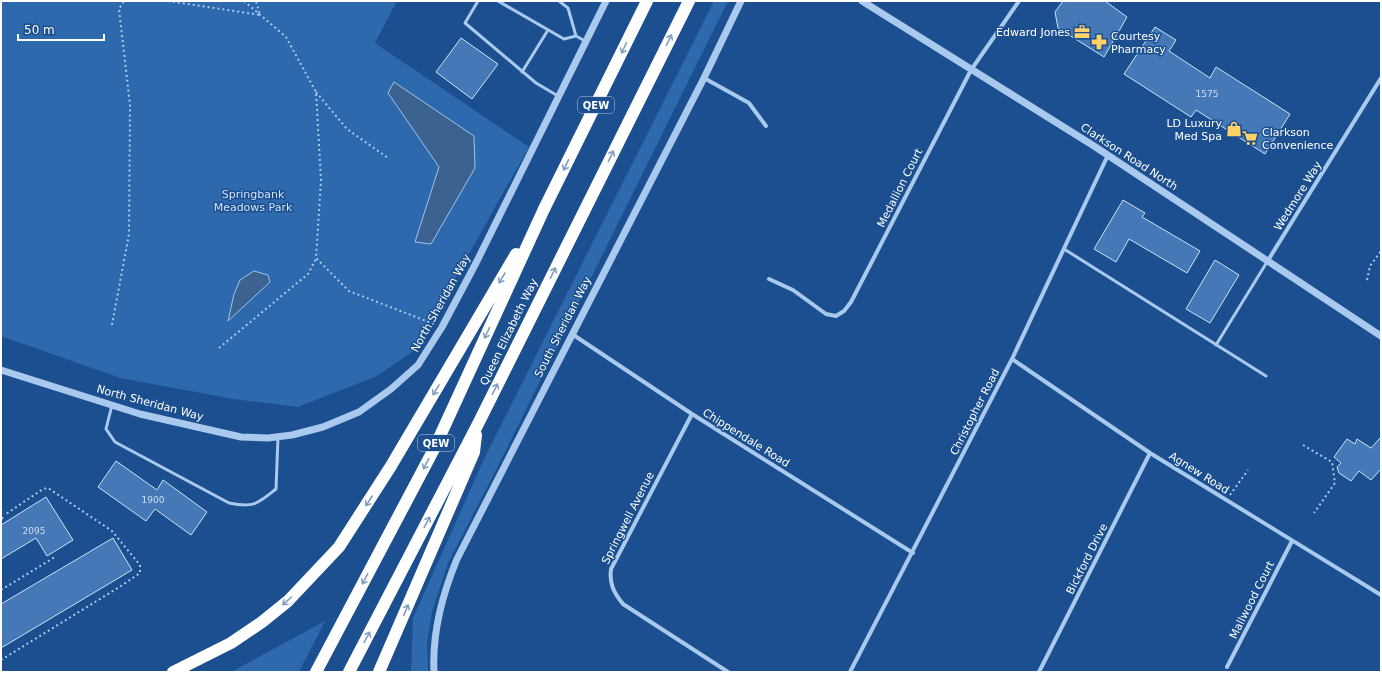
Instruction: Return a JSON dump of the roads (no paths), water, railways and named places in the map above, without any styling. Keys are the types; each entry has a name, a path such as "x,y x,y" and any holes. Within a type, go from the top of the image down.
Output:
{"highway":[{"name":"Queen Elizabeth Way","path":"316,672 434,449 544,209 648,1"},
{"name":"Queen Elizabeth Way","path":"349,672 478,424 689,1"},
{"path":"173,672 231,643 262,622 288,601 338,547 391,466 544,209"},
{"path":"379,672 474,452 478,424"}],"street":[{"name":"North Sheridan Way","path":"1,370 140,414 241,437 278,437 324,427 359,412 390,390 418,365 442,327 476,263 606,1"},
{"name":"South Sheridan Way","path":"434,672 436,627 441,603 452,572 474,523 704,78 741,1"},
{"name":"Clarkson Road North","path":"862,1 1108,156 1381,336"},
{"name":"Medallion Court","path":"769,279 793,290 826,314 836,316 844,311 851,302 971,70 1019,1"},
{"path":"704,78 749,102 766,126"},
{"name":"Wedmore Way","path":"1267,262 1381,78"},
{"name":"Christopher Road","path":"850,672 913,553 1012,359 1108,156"},
{"name":"Chippendale Road","path":"572,334 692,414 913,553"},
{"name":"Agnew Road","path":"1012,359 1150,453 1381,595"},
{"name":"Springwell Avenue","path":"692,414 611,569 610,578 614,593 624,604 728,672"},
{"name":"Bickford Drive","path":"1039,672 1150,453"},
{"name":"Mallwood Court","path":"1227,667 1292,541"}],"lane":[{"path":"478,1 465,23 522,72 558,97"},
{"path":"498,1 564,39 576,36 585,41"},
{"path":"559,1 568,8 576,36"},
{"path":"522,72 548,30"},
{"path":"1064,249 1266,376"},
{"path":"1216,345 1267,262"},
{"path":"112,405 106,429 115,442 229,503 246,506 260,502 276,489 278,437"}],"place":[{"name":"Edward Jones","path":"1082,32"},
{"name":"Courtesy Pharmacy","path":"1099,42"},
{"name":"LD Luxury Med Spa","path":"1234,129"},
{"name":"Clarkson Convenience","path":"1250,138"}],"park label":[{"name":"Springbank Meadows Park","path":"253,200"}]}
